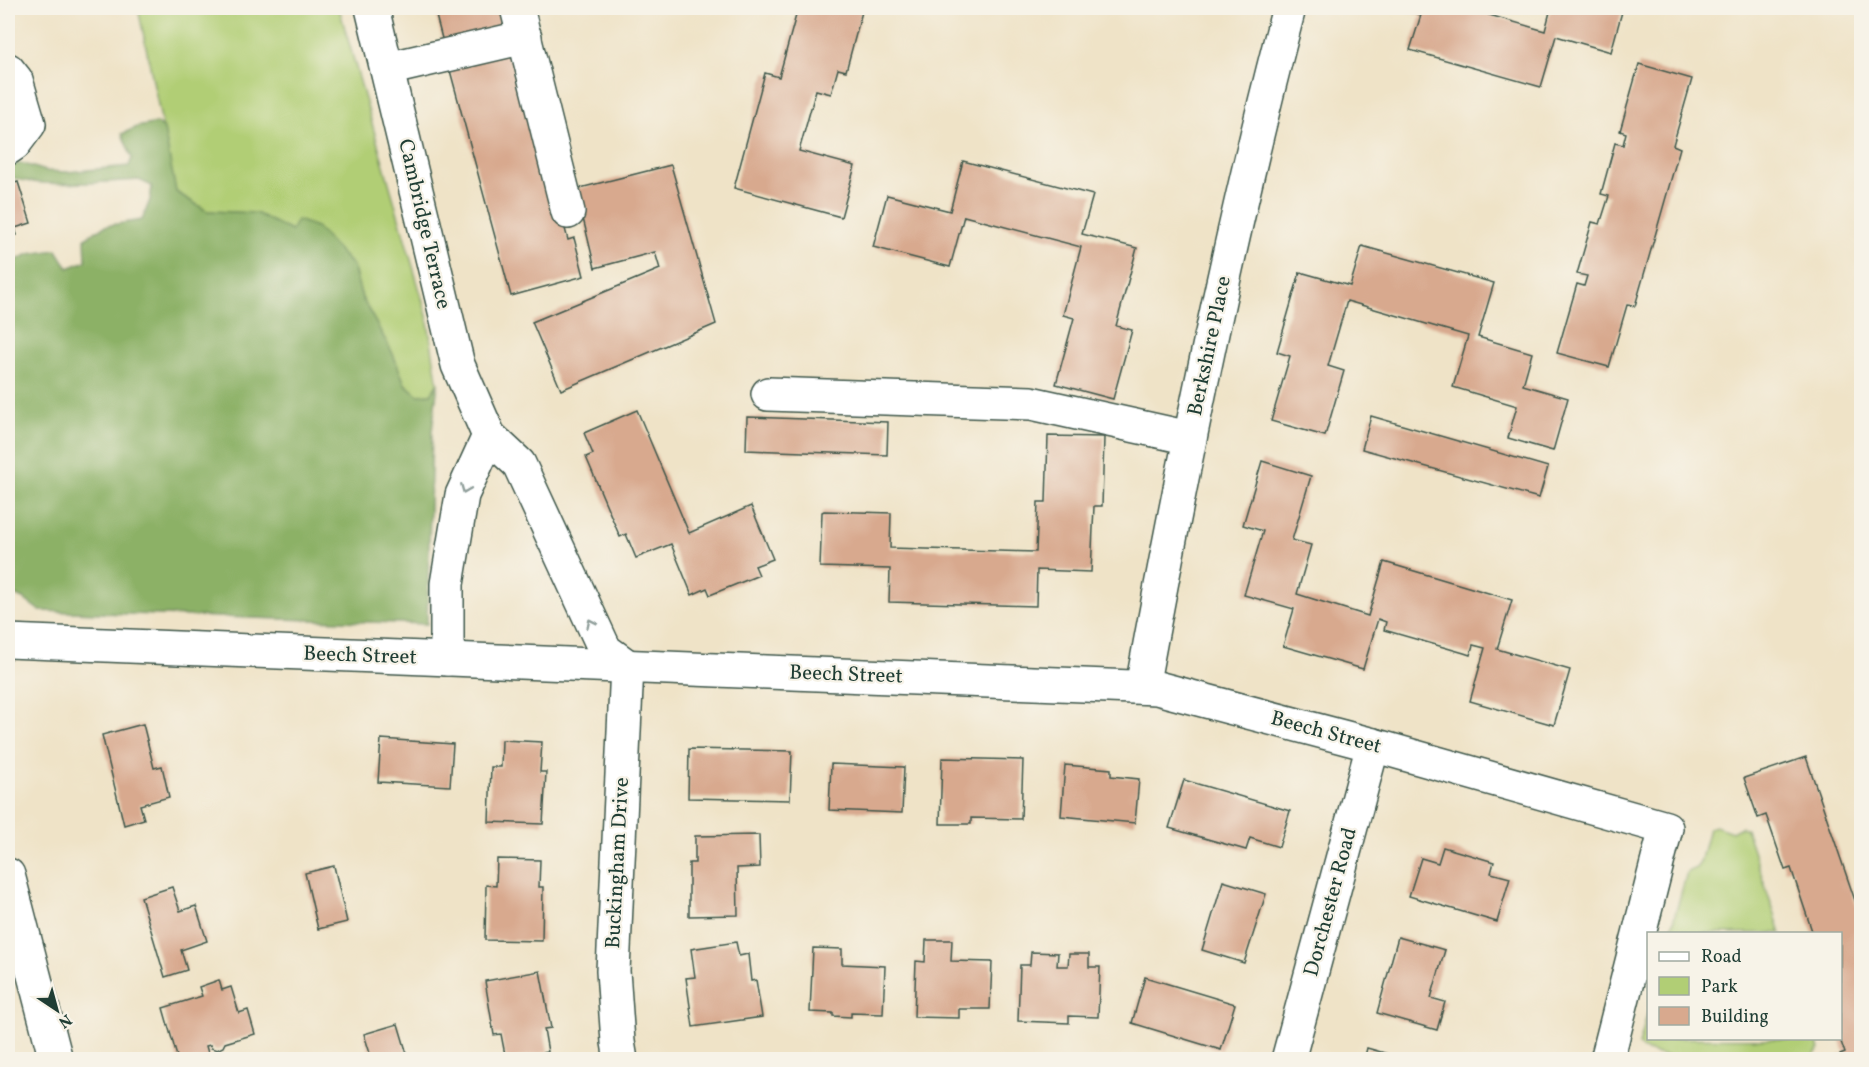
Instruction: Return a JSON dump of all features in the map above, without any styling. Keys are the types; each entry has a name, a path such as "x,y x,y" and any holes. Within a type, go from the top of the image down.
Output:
{"street":[{"name":"Cambridge Terrace","path":"372,8 458,365 489,436 519,464 605,650 627,666"},
{"name":"Berkshire Place","path":"1142,687 1190,438 1260,116 1289,8"},
{"path":"387,69 521,22 568,212"},
{"path":"8,69 16,80 29,124 14,144 8,148"},
{"path":"768,393 1032,403 1190,438"},
{"path":"447,659 447,584 462,495 489,436"},
{"name":"Beech Street","path":"8,641 1157,688 1373,745 1666,828 1607,1059"},
{"name":"Buckingham Drive","path":"621,1059 613,971 627,666"},
{"name":"Dorchester Road","path":"1288,1059 1373,745"},
{"path":"8,875 16,944 56,1059"}],"green space":[{"path":"138,8 339,8 427,316 438,386 431,394 418,395 405,384 392,352 362,298 353,266 256,213 207,211 176,192"},
{"path":"157,123 164,129 176,192 207,211 256,213 291,231 297,220 316,227 353,266 362,298 392,352 405,384 418,395 431,394 438,383 432,431 427,624 40,611 25,600 8,592 8,264 29,254 57,250 68,268 86,261 85,238 105,226 142,220 150,200 152,186 139,180 71,184 33,182 19,180 8,175 8,167 21,163 46,171 67,172 129,166 132,158 122,134 137,127"},
{"path":"1715,826 1732,832 1741,827 1746,829 1781,932 1670,932 1687,872 1696,868 1700,863 1709,828"},
{"path":"1647,1015 1647,1040 1816,1040 1820,1049 1810,1059 1802,1059 1798,1056 1795,1060 1677,1059 1643,1050 1639,1045"}],"building":[{"path":"434,8 512,8 518,32 445,50"},
{"path":"798,8 863,8 846,71 838,69 831,94 816,90 799,151 855,166 841,217 734,188 765,73 779,77"},
{"path":"1397,8 1465,8 1545,31 1551,8 1623,8 1611,52 1556,36 1541,87 1410,50 1421,15"},
{"path":"516,44 568,240 574,238 584,276 511,296 448,63"},
{"path":"1639,64 1692,79 1673,145 1680,148 1635,306 1627,305 1609,367 1557,353 1577,284 1584,286 1587,276 1577,274 1592,222 1600,224 1609,196 1601,194 1615,143 1623,145 1626,133 1620,131"},
{"path":"963,161 1093,195 1082,234 1137,248 1116,326 1132,330 1113,399 1056,384 1074,318 1063,315 1081,247 964,216 950,267 873,247 887,195 950,211"},
{"path":"671,165 716,324 561,390 532,322 660,269 655,252 595,268 576,189"},
{"path":"18,182 31,223 15,228 17,235 8,238 8,185"},
{"path":"1362,246 1494,283 1478,337 1532,353 1523,385 1568,398 1553,451 1508,438 1517,406 1453,387 1468,336 1347,301 1328,366 1344,371 1325,436 1271,421 1290,356 1277,352 1300,272 1350,286"},
{"path":"637,410 689,533 751,506 773,559 755,566 759,575 710,595 707,588 692,595 671,544 636,558 626,534 620,537 586,457 593,454 584,433"},
{"path":"1371,416 1548,467 1539,498 1362,449"},
{"path":"747,417 888,422 887,455 746,450"},
{"path":"1048,436 1104,437 1102,506 1094,506 1091,572 1037,570 1036,606 889,602 890,569 820,567 822,512 824,511 891,513 890,548 1036,552 1038,502 1046,502"},
{"path":"1262,461 1311,476 1292,540 1311,545 1297,594 1368,616 1384,562 1512,600 1497,649 1570,670 1554,725 1470,701 1485,648 1473,645 1470,655 1384,630 1386,622 1378,619 1363,669 1283,646 1294,609 1244,595 1263,531 1243,525"},
{"path":"143,724 154,768 162,766 169,797 140,805 144,819 124,825 102,735"},
{"path":"381,739 453,744 450,786 378,782"},
{"path":"502,740 542,742 540,772 546,772 543,824 489,822 491,767 501,767"},
{"path":"689,749 792,751 790,800 688,798"},
{"path":"1806,757 1862,921 1862,1060 1842,1060 1840,1055 1845,1053 1840,1040 1842,932 1812,932 1791,868 1785,870 1766,815 1758,818 1744,778"},
{"path":"942,758 1023,760 1021,819 971,818 971,824 940,824"},
{"path":"831,764 904,767 902,813 829,810"},
{"path":"1065,765 1111,769 1111,776 1139,779 1135,823 1061,816"},
{"path":"1184,780 1290,811 1279,847 1250,838 1246,850 1169,828"},
{"path":"759,835 760,867 737,868 738,915 689,916 689,863 695,863 695,836"},
{"path":"1443,847 1494,862 1491,873 1510,878 1497,922 1409,896 1421,858 1438,863"},
{"path":"497,859 540,860 539,887 543,887 542,941 485,940 486,885 496,886"},
{"path":"334,866 347,922 318,929 305,873"},
{"path":"1223,881 1266,894 1244,963 1202,950"},
{"path":"172,887 180,911 196,906 207,941 181,950 187,970 165,977 141,897"},
{"path":"1398,937 1445,950 1431,998 1445,1002 1437,1030 1377,1013"},
{"path":"926,940 952,940 951,961 992,962 990,1009 959,1009 959,1018 914,1017 916,961 925,962"},
{"path":"736,942 739,956 748,954 751,981 756,980 762,1017 693,1027 686,978 695,977 691,949"},
{"path":"813,948 842,949 842,964 885,966 883,1014 851,1013 851,1017 810,1012"},
{"path":"1031,952 1058,953 1057,966 1068,966 1069,954 1089,954 1089,967 1100,967 1098,1017 1069,1016 1069,1023 1018,1021 1020,965 1030,965"},
{"path":"540,971 551,1028 544,1029 548,1052 506,1060 501,1034 494,1035 485,981"},
{"path":"1145,977 1235,1004 1221,1050 1132,1023"},
{"path":"219,980 222,990 231,987 239,1013 248,1010 255,1034 225,1043 217,1050 211,1048 210,1045 206,1046 210,1060 178,1060 163,1008 202,996 199,987"},
{"path":"398,1024 407,1054 387,1060 372,1060 364,1034"},
{"path":"1367,1048 1406,1059 1406,1060 1364,1060"}]}
